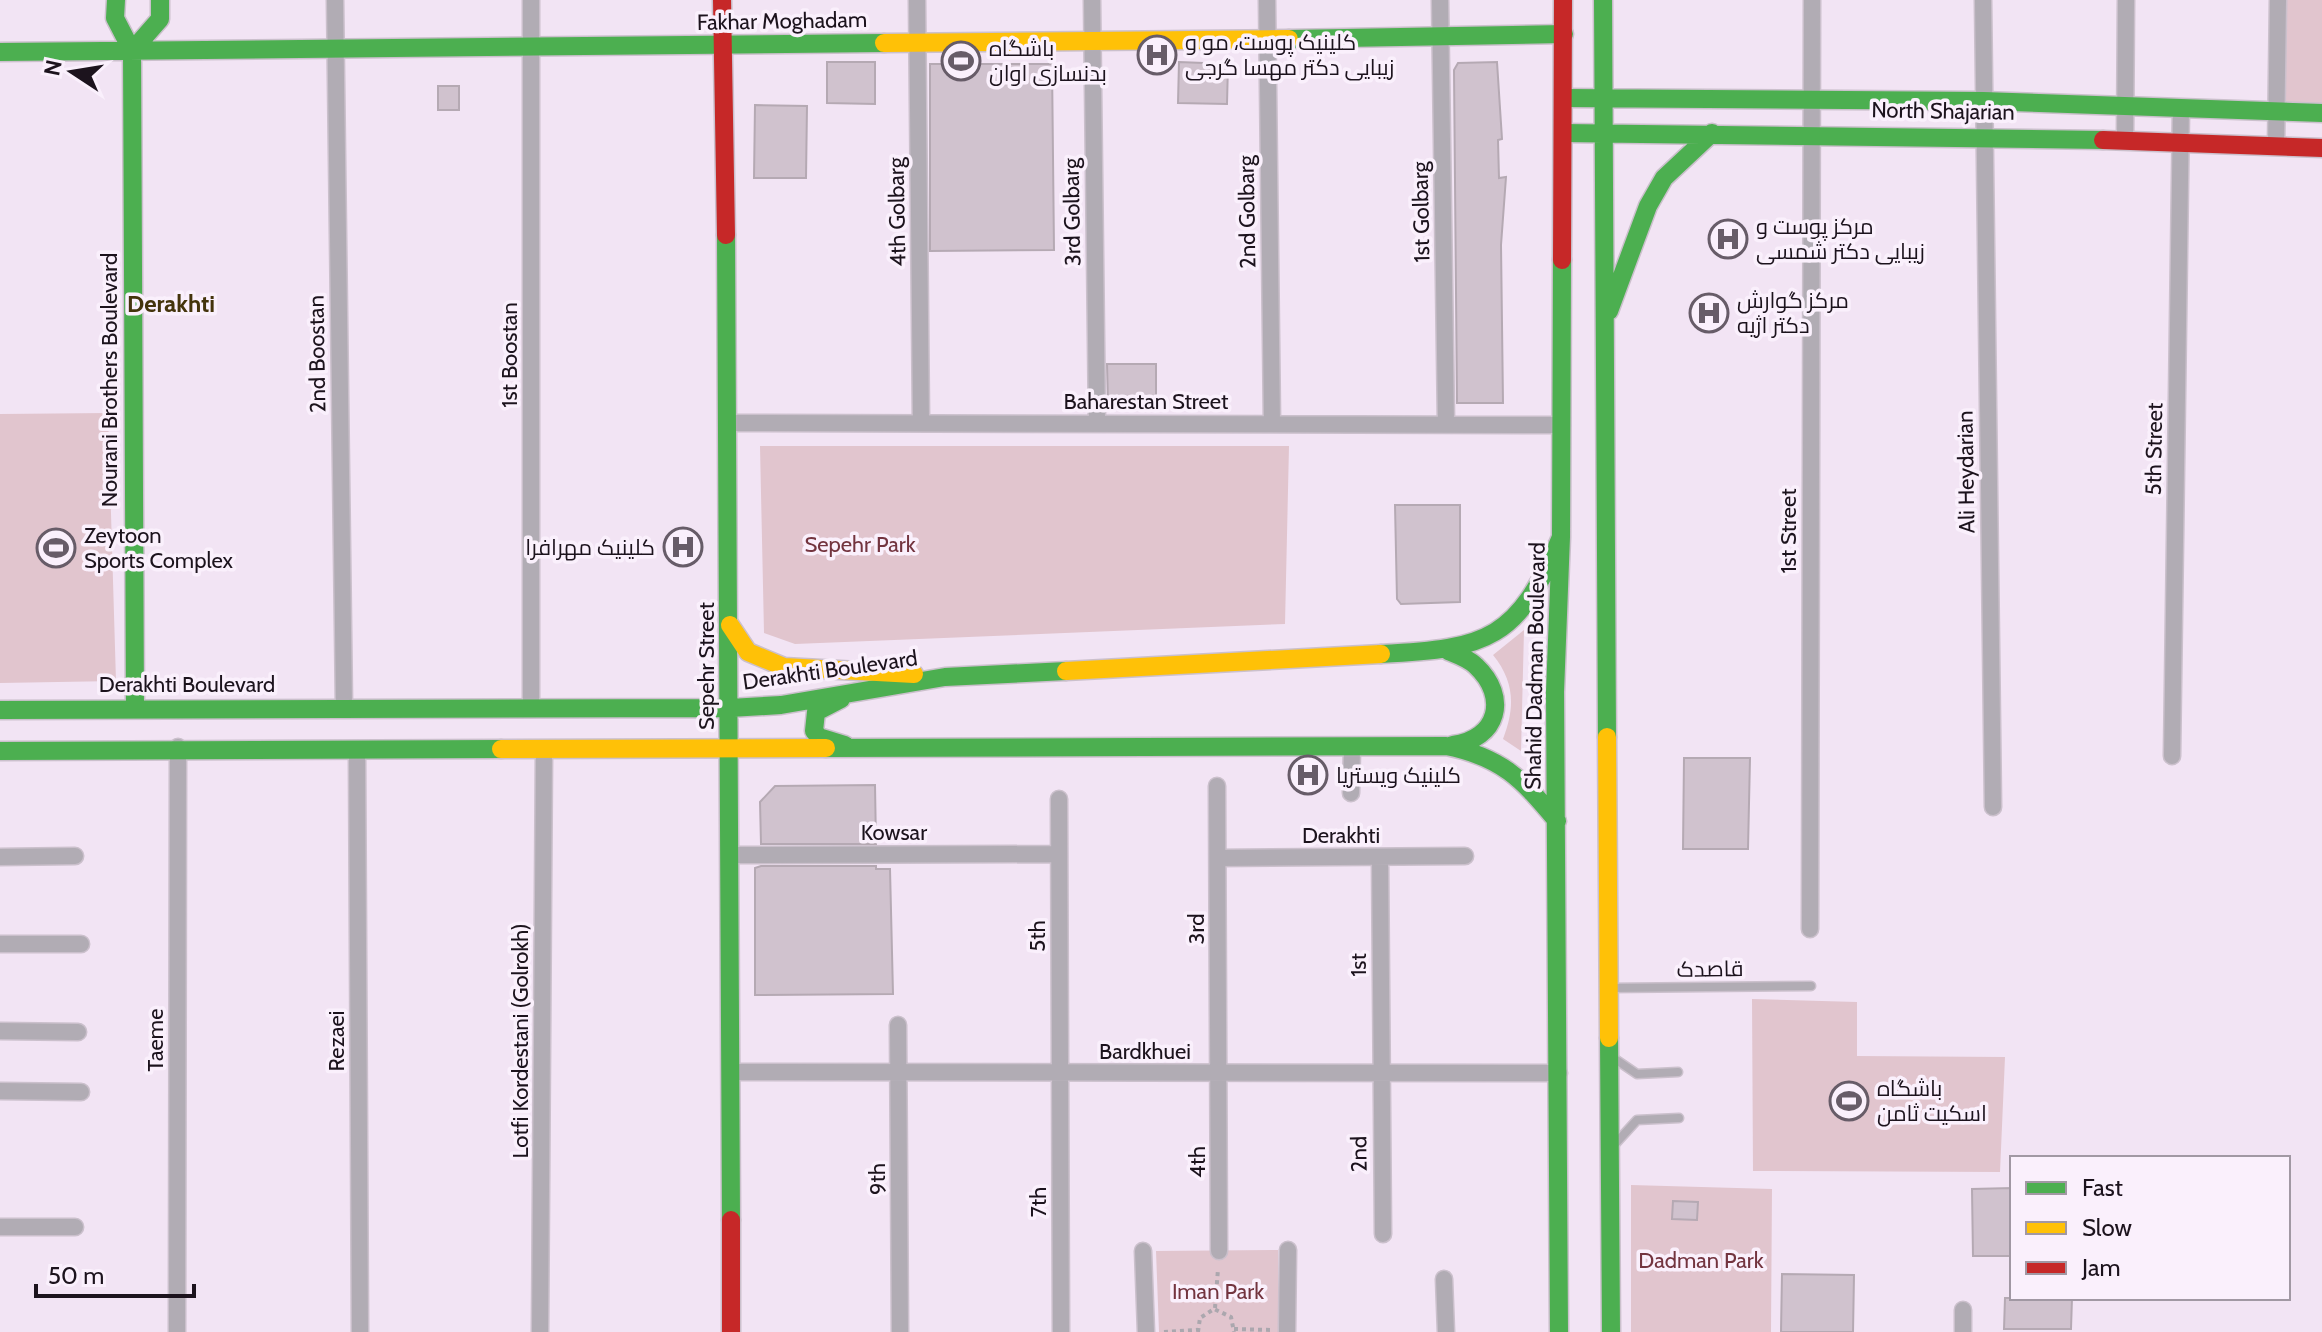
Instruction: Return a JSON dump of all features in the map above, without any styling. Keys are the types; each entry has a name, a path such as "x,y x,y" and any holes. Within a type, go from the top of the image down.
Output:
{"main road":[{"name":"Nourani Brothers Boulevard","path":"116,0 115,18 132,51 135,708"},
{"path":"132,51 160,19 160,0"},
{"name":"Sepehr Street","path":"722,0 729,423 731,1332"},
{"name":"Shahid Dadman Boulevard","path":"1559,1332 1555,692 1561,537 1563,0"},
{"path":"1603,0 1601,99 1611,1332"},
{"name":"Fakhar Moghadam","path":"0,52 1267,40 1564,34"},
{"name":"North Shajarian","path":"1564,98 1983,101 2322,113"},
{"name":"North Shajarian","path":"1563,133 1982,136 2322,148"},
{"path":"1603,326 1648,206 1664,178 1712,133"},
{"name":"Derakhti Boulevard","path":"0,751 178,747 544,750 617,729 730,708 850,695 945,677 1448,651 1493,635 1527,609 1561,537"},
{"path":"730,625 748,652 784,667 945,677"},
{"path":"1446,746 1478,739 1485,733 1493,720 1495,702 1482,672 1472,662 1448,651"},
{"path":"850,695 816,712 814,731 831,742 863,749"},
{"name":"Derakhti Boulevard","path":"0,710 531,709 730,751 1446,746 1486,753 1499,761 1520,777 1557,821"}],"street":[{"name":"2nd Boostan","path":"335,0 344,707"},
{"name":"1st Boostan","path":"531,0 531,709"},
{"name":"4th Golbarg","path":"917,0 921,423"},
{"name":"3rd Golbarg","path":"1092,0 1097,423"},
{"name":"2nd Golbarg","path":"1267,0 1272,423"},
{"name":"1st Golbarg","path":"1440,0 1446,423"},
{"name":"1st Street","path":"1810,929 1812,0"},
{"name":"Ali Heydarian","path":"1983,0 1982,136 1993,807"},
{"path":"2125,140 2126,0"},
{"path":"2276,146 2278,0"},
{"name":"5th Street","path":"2172,756 2181,108"},
{"name":"Baharestan Street","path":"729,423 1562,425"},
{"name":"Taeme","path":"177,1332 178,747"},
{"path":"1351,793 1352,749"},
{"name":"Rezaei","path":"357,750 360,1332"},
{"name":"Lotfi Kordestani (Golrokh)","path":"540,1332 544,750"},
{"name":"3rd","path":"1217,786 1219,1073"},
{"name":"5th","path":"1059,799 1060,1072"},
{"name":"Kowsar","path":"730,855 1059,854"},
{"path":"0,857 75,856"},
{"name":"Derakhti","path":"1218,858 1465,856"},
{"name":"1st","path":"1379,1073 1380,857"},
{"path":"0,944 81,944"},
{"name":"9th","path":"898,1025 900,1332"},
{"path":"0,1031 78,1032"},
{"name":"Bardkhuei","path":"730,1072 1559,1073"},
{"name":"7th","path":"1060,1072 1061,1332"},
{"name":"4th","path":"1219,1073 1219,1251"},
{"name":"2nd","path":"1379,1073 1383,1234"},
{"path":"0,1091 81,1092"},
{"path":"0,1227 75,1227"},
{"path":"1287,1331 1288,1250"},
{"path":"1143,1251 1146,1332"},
{"path":"1444,1279 1446,1332"},
{"path":"1963,1310 1963,1332"}],"lane":[{"name":"قاصدک","path":"1609,988 1811,986"},
{"path":"1609,1055 1637,1074 1678,1072"},
{"path":"1611,1149 1637,1120 1679,1118"}],"path":[{"path":"1214,1309 1219,1251"},
{"path":"1159,1332 1198,1331 1200,1318 1214,1309 1227,1313 1234,1331 1287,1331"}],"green space":[{"path":"2279,0 2322,0 2322,113 2277,112"},
{"name":"Zeytoon Sports Complex","path":"108,413 116,681 0,683 0,414"},
{"name":"Sepehr Park","path":"760,446 1289,446 1285,624 795,644 764,633"},
{"path":"1524,630 1521,751 1503,739 1510,717 1511,696 1506,675 1493,655"},
{"path":"1752,999 1857,1002 1857,1056 2005,1057 2000,1172 1753,1171"},
{"name":"Dadman Park","path":"1631,1185 1772,1189 1771,1332 1631,1332"},
{"name":"Iman Park","path":"1278,1250 1278,1332 1159,1332 1156,1251"}],"building":[{"path":"827,62 875,62 875,104 827,103"},
{"path":"1179,62 1228,64 1227,104 1178,103"},
{"path":"1497,62 1502,139 1498,140 1499,178 1506,177 1501,245 1503,403 1457,403 1454,70 1458,63"},
{"path":"930,64 1052,64 1054,250 930,251"},
{"path":"438,86 459,86 459,110 438,110"},
{"path":"755,105 807,106 806,178 754,178"},
{"path":"1107,364 1156,364 1156,402 1108,403"},
{"path":"1395,505 1460,505 1460,602 1401,604 1397,599"},
{"path":"1684,758 1750,758 1748,849 1683,849"},
{"path":"875,785 876,844 761,844 760,802 775,786"},
{"path":"876,866 876,869 890,869 893,994 755,995 755,868"},
{"path":"2010,1188 2010,1256 1973,1256 1972,1189"},
{"path":"1673,1201 1698,1202 1697,1220 1672,1219"},
{"path":"1782,1274 1854,1275 1853,1332 1781,1332"},
{"path":"2005,1298 2072,1300 2071,1329 2004,1329"}],"traffic: fast":[{"path":"116,0 115,18 132,51 135,708"},
{"path":"132,51 160,19 160,0"},
{"path":"1603,0 1607,737"},
{"path":"1289,39 1564,34"},
{"path":"0,52 884,43"},
{"path":"1564,98 1983,101 2322,113"},
{"path":"1563,133 2103,140"},
{"path":"1609,311 1648,206 1664,178 1712,133"},
{"path":"726,235 731,1220"},
{"path":"1559,1332 1555,692 1561,537 1562,260"},
{"path":"1381,654 1448,648 1474,642 1495,632 1513,618 1530,598 1561,537"},
{"path":"1448,651 1476,666 1493,691 1495,703 1489,726 1468,741 1453,745"},
{"path":"0,710 730,708 781,705 945,677 1066,671"},
{"path":"841,699 816,712 814,731 819,737 845,745"},
{"path":"826,748 1446,746 1497,763 1533,793 1557,821"},
{"path":"0,751 501,749"},
{"path":"1609,1038 1611,1332"}],"traffic: slow":[{"path":"884,43 1289,39"},
{"path":"730,625 748,652 784,667 914,674"},
{"path":"1066,671 1381,654"},
{"path":"1607,737 1609,1038"},
{"path":"501,749 826,748"}],"traffic: jam":[{"path":"722,0 726,235"},
{"path":"1562,260 1563,0"},
{"path":"2103,140 2322,148"},
{"path":"731,1220 731,1332"}],"place":[{"name":"کلینیک پوست، مو و زیبایی دکتر مهسا گرجی","path":"1157,55"},
{"name":"باشگاه بدنسازی اوان","path":"961,61"},
{"name":"مرکز پوست و زیبایی دکتر شمسی","path":"1728,239"},
{"name":"مرکز گوارش دکتر اژیه","path":"1709,313"},
{"name":"کلینیک مهرافرا","path":"683,547"},
{"name":"Zeytoon Sports Complex","path":"56,548"},
{"name":"کلینیک ویستریا","path":"1308,775"},
{"name":"باشگاه اسکیت ثامن","path":"1849,1101"}],"district":[{"name":"Derakhti","path":"171,303"}]}
